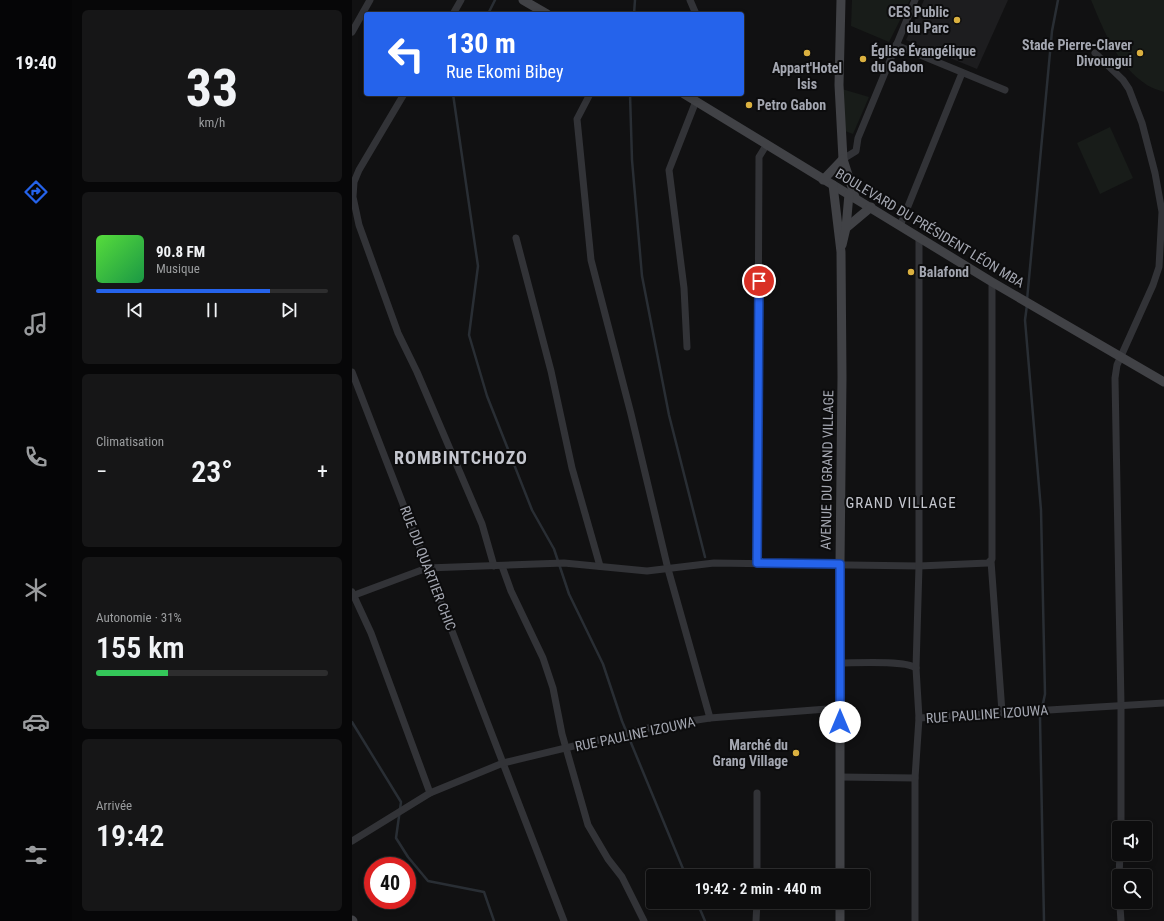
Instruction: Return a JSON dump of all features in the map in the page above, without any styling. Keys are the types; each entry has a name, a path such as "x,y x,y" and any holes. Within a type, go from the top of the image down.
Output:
{"street":[{"path":"352,32 370,0"},
{"path":"454,12 461,0"},
{"path":"524,0 544,12"},
{"path":"690,0 695,12"},
{"path":"841,0 839,85 843,158 852,195 841,252"},
{"path":"823,180 843,158 856,151 858,138 915,0"},
{"path":"896,45 1006,90"},
{"path":"1094,53 1123,80 1129,89 1142,123 1155,173 1162,212 1159,268 1154,285 1117,365 1115,378 1121,705 1121,821"},
{"path":"900,226 962,72"},
{"path":"403,96 358,170 354,182 353,197 359,225 378,281 398,333 417,372 482,524 494,566"},
{"path":"589,96 577,119 591,260 631,414 668,569 710,718"},
{"name":"BOULEVARD DU PRÉSIDENT LÉON MBA","path":"687,96 823,180 852,195 992,282 1122,356 1164,382"},
{"path":"688,347 684,288 669,170 696,101"},
{"path":"757,563 759,157 767,144"},
{"name":"AVENUE DU GRAND VILLAGE","path":"833,185 841,252 842,377 840,564 840,869"},
{"path":"846,228 871,207"},
{"path":"516,238 551,371 572,468 600,566"},
{"path":"919,238 919,566 916,668 919,718"},
{"path":"992,282 992,559 990,561 1002,712"},
{"name":"RUE DU QUARTIER CHIC","path":"352,372 564,921"},
{"path":"430,793 371,633 353,595 427,568 564,563 647,571 714,563 919,566 984,564 990,561"},
{"path":"502,566 543,658 553,688 567,748 588,825 608,859 622,876 644,921"},
{"path":"840,663 901,664 913,665 916,668"},
{"name":"RUE PAULINE IZOUWA","path":"915,921 915,778 919,718 1121,705 1164,704"},
{"name":"RUE PAULINE IZOUWA","path":"352,841 430,793 503,764 657,726 710,718 840,708"},
{"path":"840,777 915,778"},
{"path":"757,793 757,869"},
{"path":"756,921 757,909"},
{"path":"840,909 840,921"},
{"path":"1120,909 1121,921"}],"shaded area":[{"path":"852,0 910,0 889,42 851,26"},
{"name":"CES Public du Parc","path":"924,0 1008,0 977,69 906,40"},
{"name":"Stade Pierre-Claver Divoungui","path":"1091,0 1164,0 1164,92 1147,85 1127,68 1113,47"},
{"path":"842,89 869,97 853,134 842,130"},
{"path":"1110,127 1133,178 1100,194 1077,143"}],"waterway":[{"path":"489,12 495,0"},
{"path":"634,12 635,0"},
{"path":"1027,300 1052,31 1058,0"},
{"path":"453,96 478,266 469,335 487,396 532,510 554,549 569,594 603,664 622,721 683,869"},
{"path":"630,96 632,160 642,276 669,415 705,557"},
{"path":"1027,305 1025,320 1041,510 1045,694 1040,718 1044,921"},
{"path":"352,722 401,802 396,838 408,857 428,881 484,892 494,921"},
{"path":"700,909 705,921"}],"place":[{"name":"CES Public du Parc","path":"957,20"},
{"name":"Appart'Hotel Isis","path":"807,53"},
{"name":"Stade Pierre-Claver Divoungui","path":"1140,53"},
{"name":"Église Évangélique du Gabon","path":"863,59"},
{"name":"Petro Gabon","path":"749,105"},
{"name":"Balafond","path":"911,272"},
{"name":"Marché du Grang Village","path":"796,753"}],"district":[{"name":"ROMBINTCHOZO","path":"461,457"},
{"name":"GRAND VILLAGE","path":"901,503"}],"route":[{"path":"759,281 757,563 840,564 840,722"}]}
